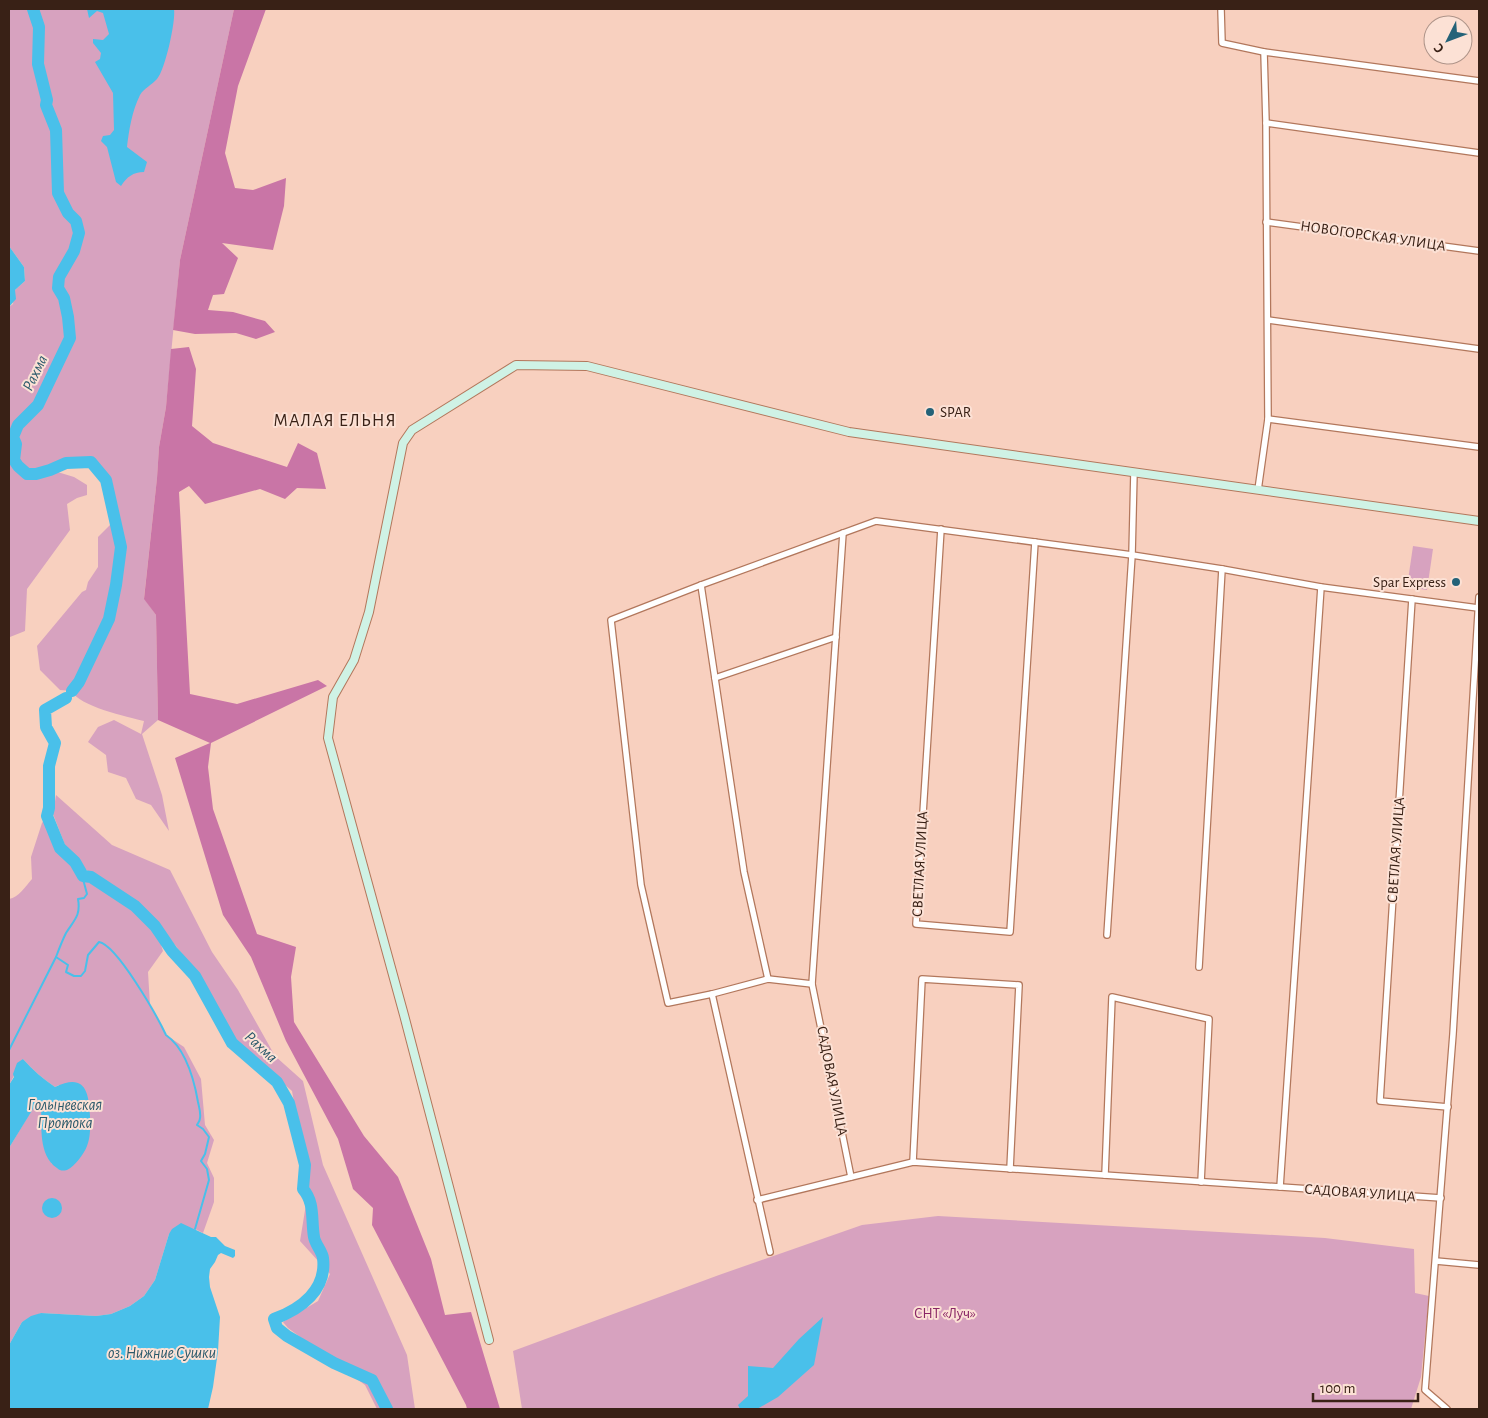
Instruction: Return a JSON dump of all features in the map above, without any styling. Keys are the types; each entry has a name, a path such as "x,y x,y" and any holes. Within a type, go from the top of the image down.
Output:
{"street":[{"path":"1221,9 1222,43 1264,52 1479,80"},
{"path":"1258,490 1268,419 1264,52"},
{"path":"1266,123 1479,153"},
{"name":"НОВОГОРСКАЯ УЛИЦА","path":"1266,222 1479,251"},
{"path":"1268,320 1479,349"},
{"path":"489,1340 404,1015 328,738 333,697 354,660 369,612 403,443 412,430 516,365 587,366 836,429 1479,521"},
{"path":"1268,419 1479,448"},
{"path":"1107,935 1132,555 1134,472"},
{"path":"843,534 812,984 768,979 712,994 668,1003 641,885 611,620 876,521 1132,555 1321,587 1478,608"},
{"name":"СВЕТЛАЯ УЛИЦА","path":"941,529 916,924 1010,932 1036,542"},
{"path":"1200,967 1222,569"},
{"path":"701,585 744,872 768,979"},
{"path":"1280,1188 1321,587"},
{"path":"1447,1409 1425,1390 1448,1107 1479,597"},
{"name":"СВЕТЛАЯ УЛИЦА","path":"1412,599 1380,1101 1448,1107"},
{"path":"715,678 836,637"},
{"path":"913,1162 922,979 1019,985 1010,1169"},
{"name":"САДОВАЯ УЛИЦА","path":"812,984 851,1177"},
{"path":"712,994 770,1252"},
{"path":"1104,1175 1112,997 1209,1019 1201,1182"},
{"name":"САДОВАЯ УЛИЦА","path":"757,1200 913,1162 1441,1198"},
{"path":"1436,1261 1479,1265"}],"green space":[{"path":"9,9 234,9 180,260 166,407 159,447 144,598 156,615 158,720 142,734 162,795 169,831 151,805 136,799 126,778 108,772 106,755 88,742 98,727 114,720 141,734 144,721 93,706 76,696 72,691 60,690 40,670 37,646 82,592 86,590 88,582 98,567 98,537 115,520 106,480 91,462 66,463 51,470 74,477 87,485 87,495 67,504 70,530 27,589 25,631 9,638 9,307 13,304 15,290 25,281 24,267 9,246"},
{"path":"1413,546 1433,549 1427,590 1407,587"},
{"path":"56,795 112,845 170,870 212,952 238,990 275,1056 303,1081 323,1165 407,1355 415,1409 377,1409 365,1385 288,1328 283,1322 318,1301 330,1274 300,1241 309,1186 292,1091 234,1040 192,966 154,919 138,907 155,926 163,951 148,972 150,1005 166,1035 184,1047 201,1079 205,1125 214,1140 207,1163 214,1178 214,1202 203,1233 195,1229 169,1234 155,1280 144,1296 130,1306 111,1314 96,1316 41,1313 22,1322 9,1345 9,1148 36,1103 39,1103 41,1107 44,1147 52,1164 59,1085 55,1087 23,1059 9,1085 9,899 19,894 32,879 31,857 42,823 47,816 60,848 75,862 83,876 91,877 128,901 85,869 65,845 53,814"},
{"name":"СНТ «Луч»","path":"938,1216 1325,1238 1414,1249 1415,1293 1429,1296 1421,1377 1411,1409 522,1409 513,1351 719,1275 862,1225"}],"shaded area":[{"path":"234,9 266,9 238,86 225,153 235,188 253,190 286,178 284,206 273,250 222,243 238,258 224,294 213,295 208,310 233,312 265,321 275,332 256,339 236,333 195,334 173,330 180,260"},
{"path":"189,347 196,369 192,426 213,443 287,467 298,443 317,453 326,489 297,488 285,499 260,489 205,504 189,486 179,492 190,694 237,704 318,680 327,686 211,743 208,767 213,809 257,934 296,947 291,977 294,1022 364,1136 398,1177 431,1259 445,1315 471,1312 500,1409 467,1409 372,1225 373,1208 353,1189 338,1139 286,1041 251,957 223,915 175,758 210,743 158,720 156,615 144,599 171,349"}],"water":[{"path":"87,9 174,9 172,34 163,66 157,79 140,95 130,127 127,147 147,162 144,172 131,176 121,186 116,182 107,147 101,141 103,136 110,135 114,130 113,93 95,62 100,59 101,53 93,43 93,39 103,40 109,34 103,13 97,11 89,18"},
{"path":"9,246 24,267 25,281 15,290 16,299 9,307"},
{"name":"Голыневская Протока","path":"23,1059 55,1087 73,1082 83,1086 86,1092 90,1116 88,1142 79,1160 67,1170 58,1169 47,1156 42,1140 41,1107 39,1103 36,1104 9,1148 9,1085 14,1077 13,1074 17,1063"},
{"path":"52,1198 59,1201 62,1208 59,1215 52,1218 45,1215 42,1208 45,1201"},
{"name":"оз. Нижние Сушки","path":"181,1223 211,1237 216,1237 225,1246 235,1250 233,1258 221,1253 218,1255 210,1269 210,1287 220,1317 218,1351 208,1409 9,1409 9,1345 22,1322 31,1316 41,1313 96,1316 111,1314 130,1306 144,1296 155,1280 169,1234 172,1229"},
{"path":"823,1317 814,1365 778,1397 757,1409 740,1409 738,1405 748,1396 748,1366 773,1368 799,1339"}],"waterway":[{"name":"Рахма","path":"33,9 39,27 38,64 47,100 46,105 56,130 58,193 68,213 76,221 79,233 74,251 59,277 58,288 64,298 70,338 38,405 18,425 13,437 16,444 14,460 27,474 36,474 66,463 91,462 106,480 121,547 109,619 79,682 72,691"},
{"name":"Рахма","path":"66,698 45,710 46,727 55,743 49,766 49,808 47,816 60,848 75,862 83,876 91,877 135,906 155,926 172,951 195,976 232,1043 277,1082 289,1103 305,1165 303,1189 311,1206 314,1237 323,1258 321,1280 316,1289 310,1297 294,1310 274,1319 277,1328 287,1336 334,1363 372,1380 387,1409"},
{"path":"83,876 87,894 84,898 78,899 78,914 66,933 56,957 68,965 66,972 74,976 81,976 85,971 88,955 99,942 107,946 136,982 166,1035 184,1056 194,1084 200,1110 200,1119 197,1125 209,1137 205,1154 201,1161 207,1169 209,1180 195,1229"},
{"path":"9,1050 56,957"}],"place":[{"name":"SPAR","path":"930,412"},
{"name":"Spar Express","path":"1456,582"}],"district":[{"name":"МАЛАЯ ЕЛЬНЯ","path":"335,421"}]}
